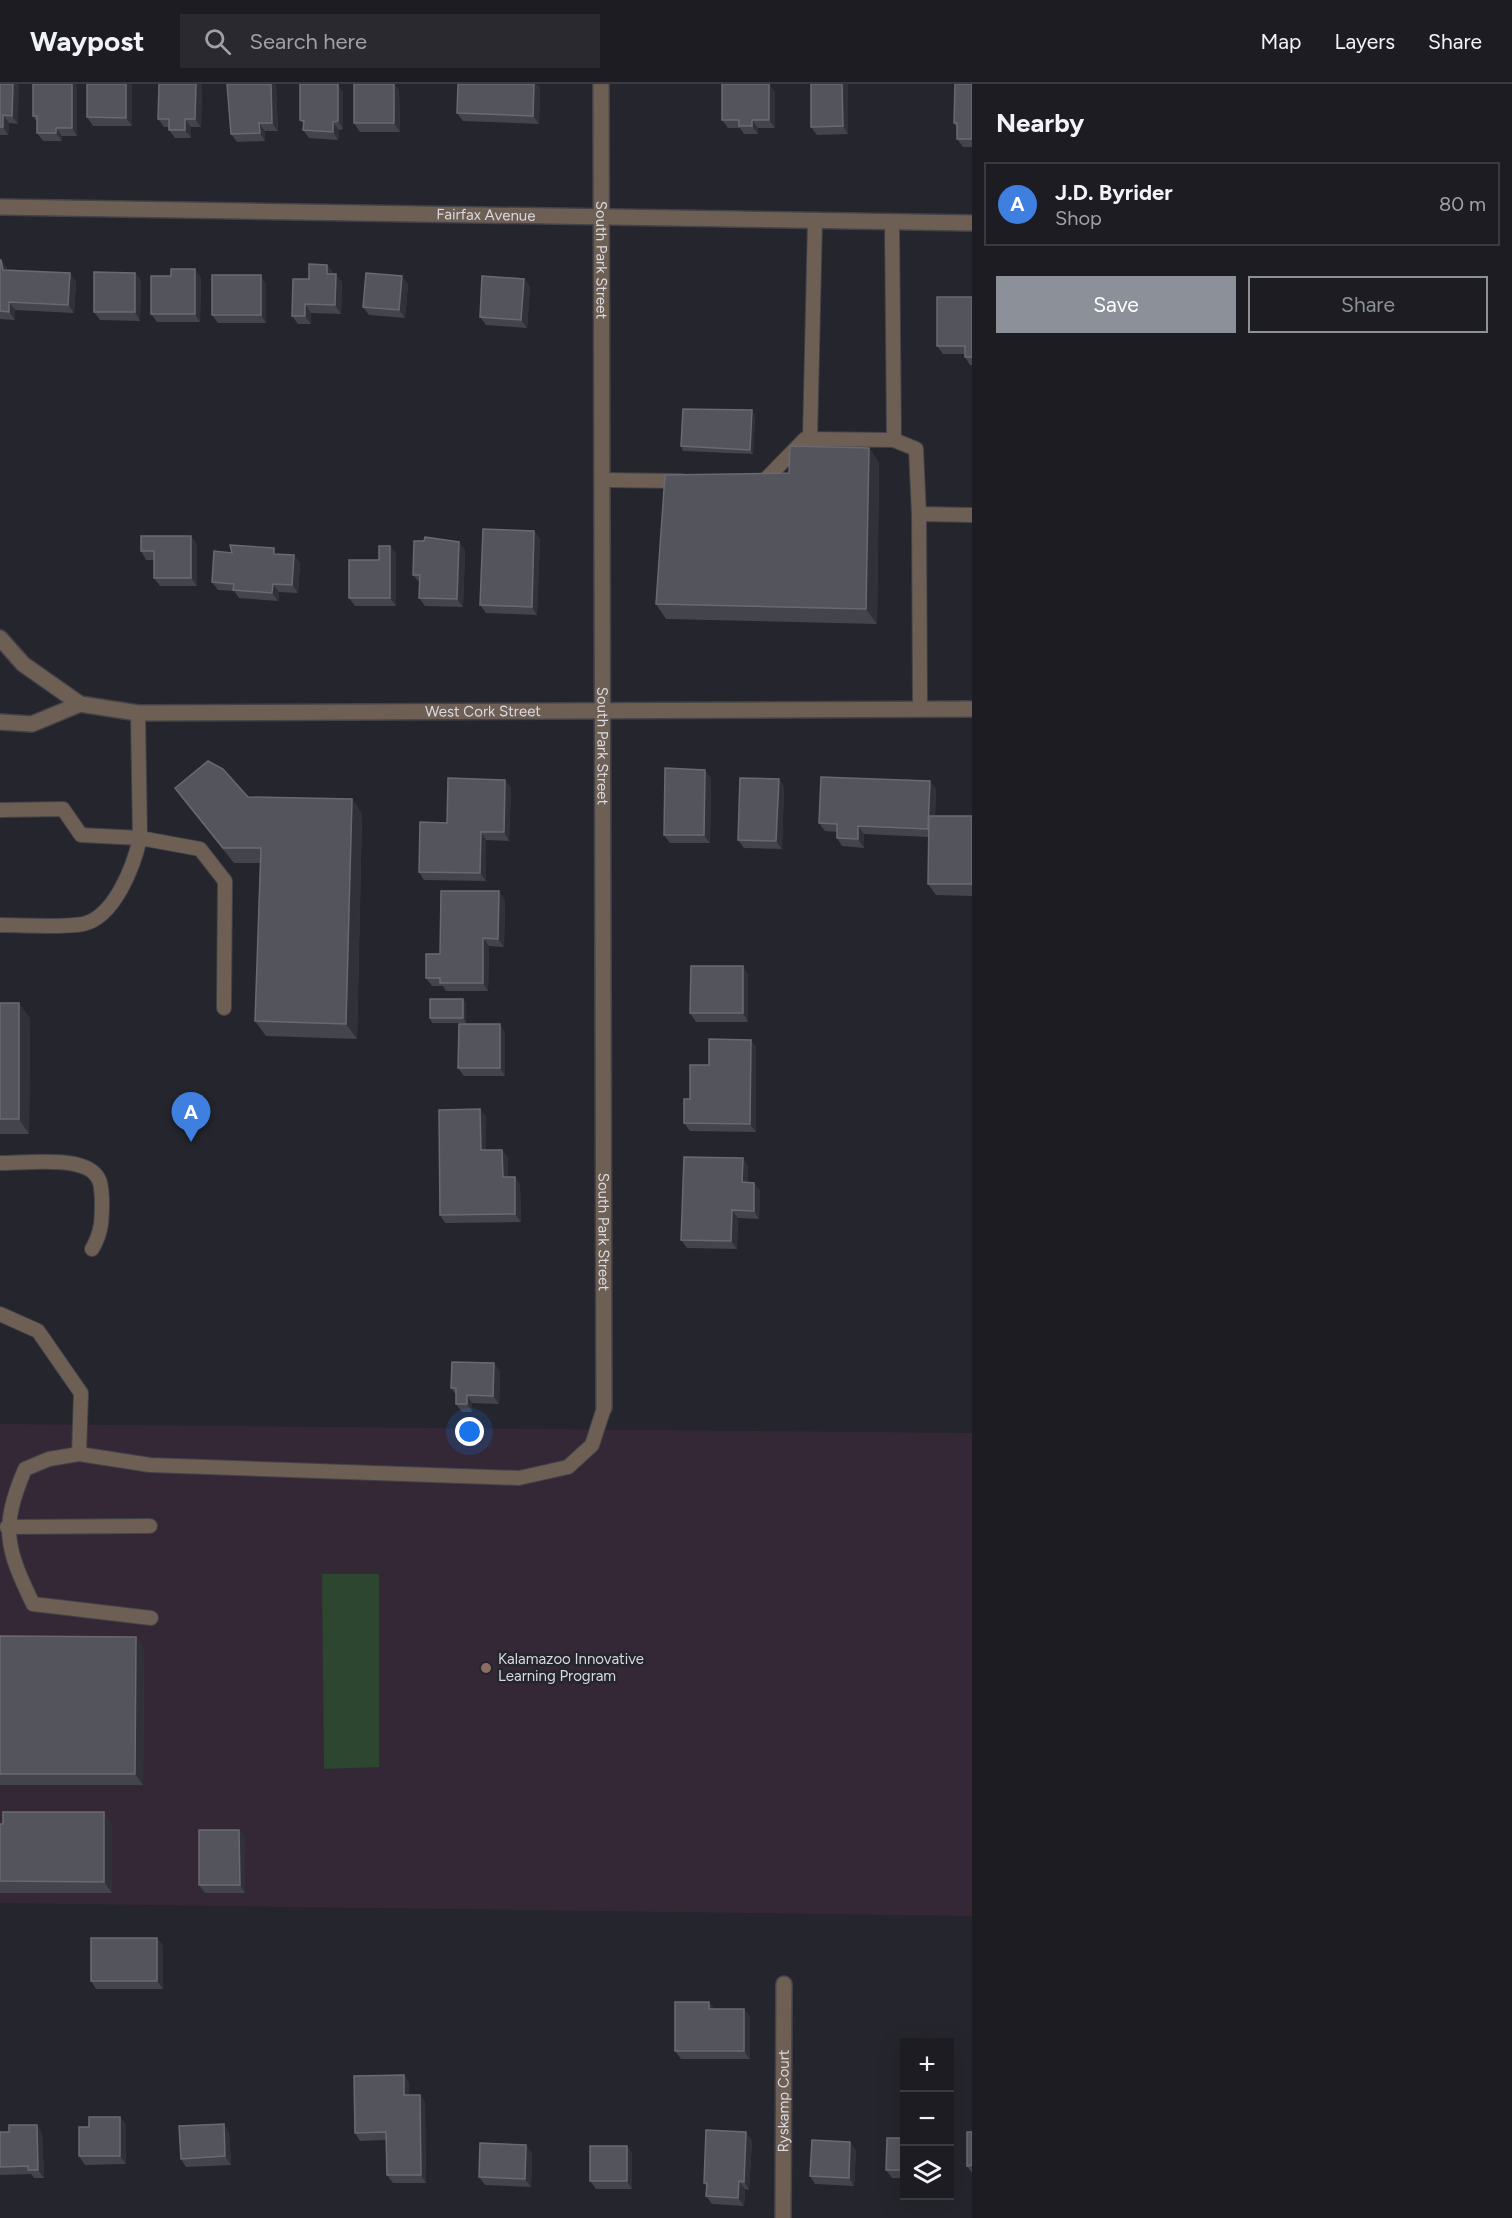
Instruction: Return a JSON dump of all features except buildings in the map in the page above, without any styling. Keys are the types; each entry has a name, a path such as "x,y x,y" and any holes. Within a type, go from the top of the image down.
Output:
{"street":[{"name":"South Park Street","path":"601,84 604,1408"},
{"name":"Fairfax Avenue","path":"0,207 972,223"},
{"path":"0,638 23,664 80,704"},
{"name":"West Cork Street","path":"80,704 138,713 972,709"},
{"path":"0,722 32,724 80,704"},
{"name":"Ryskamp Court","path":"783,2218 784,1983"}],"lane":[{"path":"810,439 815,221"},
{"path":"892,222 894,440"},
{"path":"739,482 762,483 805,439 894,440 916,450 919,514 920,709"},
{"path":"602,480 693,482"},
{"path":"919,514 972,516"},
{"path":"0,925 85,924 101,914 128,876 140,838 138,713"},
{"path":"0,810 63,809 81,835 140,838 200,849 225,881 224,1008"},
{"path":"0,1163 69,1163 85,1166 96,1175 101,1185 102,1221 101,1233 92,1249"},
{"path":"0,1314 38,1331 81,1393 79,1454"},
{"path":"151,1618 33,1604 12,1562 7,1527 12,1498 25,1469 49,1459 79,1454 150,1465 519,1478 568,1467 592,1445 604,1408"},
{"path":"7,1527 150,1526"}],"shaded area":[{"name":"Kalamazoo Innovative Learning Program","path":"0,1424 972,1433 972,1916 0,1903"}],"green space":[{"path":"322,1574 379,1574 379,1767 324,1769"}],"place":[{"name":"J.D. Byrider","path":"191,1142"},
{"name":"Kalamazoo Innovative Learning Program","path":"486,1668"}]}
